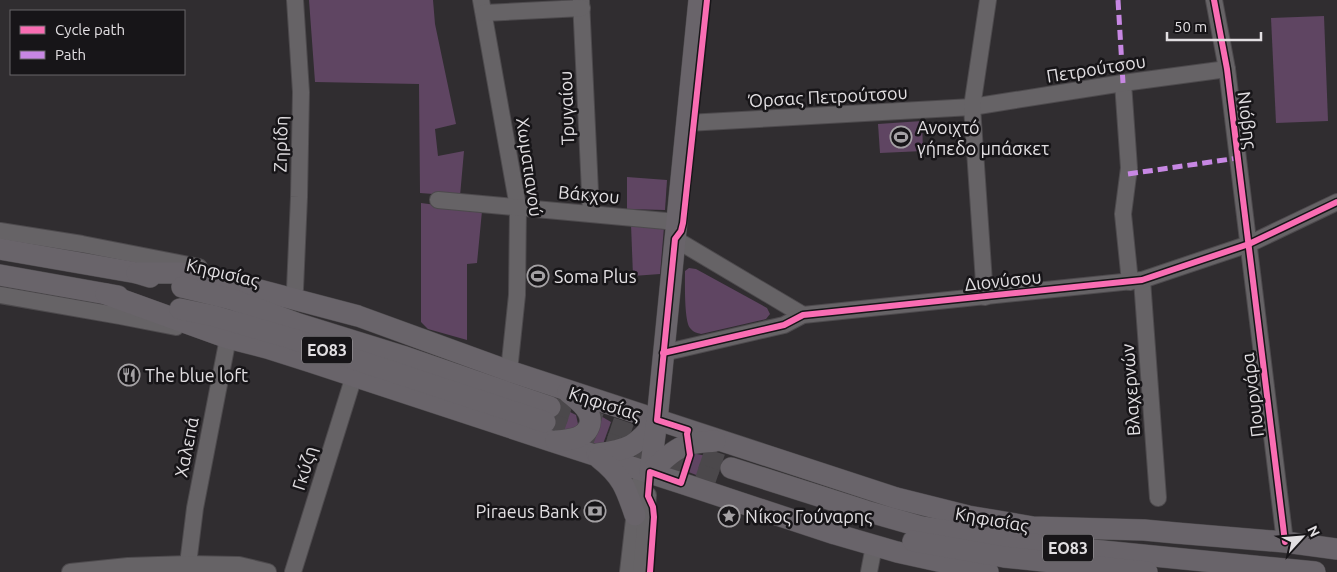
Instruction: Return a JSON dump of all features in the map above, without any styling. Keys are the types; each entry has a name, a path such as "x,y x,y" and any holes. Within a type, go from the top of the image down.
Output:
{"main road":[{"path":"650,472 657,420 699,0"},
{"name":"Κηφισίας","path":"0,249 136,274 231,299 299,324 402,356 548,423 595,454 874,546 964,570 988,572"},
{"path":"136,274 181,274 248,286 358,316"},
{"name":"Κηφισίας","path":"0,275 214,316 293,339 548,423"},
{"path":"106,294 228,338"},
{"name":"Κηφισίας","path":"358,316 509,371 719,441 896,498 968,516 1033,528 1144,530 1285,542 1337,549"},
{"name":"Κηφισίας","path":"228,338 267,348 354,376 548,423"},
{"path":"548,423 574,439 586,432 590,425 588,412 564,389"},
{"path":"595,454 618,452 626,448 648,432 657,420"},
{"path":"650,472 681,447 689,444 719,441"},
{"path":"595,454 612,469 624,484 635,515"},
{"name":"Κηφισίας","path":"1147,572 1004,557 918,543 861,527 727,475 922,527 1032,544 1315,572"},
{"path":"1033,528 1274,568"},
{"path":"1004,557 1067,572"}],"street":[{"name":"Ζηρίδη","path":"295,0 301,92 295,289"},
{"path":"985,297 972,107 988,0"},
{"name":"Νιόβης","path":"1214,0 1227,69 1249,244"},
{"path":"483,6 582,4"},
{"name":"Τρυγαίου","path":"582,4 591,214"},
{"name":"Χωματιανού","path":"483,6 518,207 517,295 509,371"},
{"name":"Πετρούτσου","path":"972,107 1227,69"},
{"name":"Βλαχερνών","path":"1123,84 1129,168 1123,214 1136,281 1158,498"},
{"name":"Όρσας Πετρούτσου","path":"687,123 972,107"},
{"name":"Βάκχου","path":"438,200 591,214 676,231"},
{"name":"Διονύσου","path":"663,353 784,325 804,315 1136,281 1249,244 1337,202"},
{"name":"Κηφισίας","path":"0,231 184,263 249,277 295,289 327,300 358,316"},
{"path":"676,231 804,315"},
{"name":"Πουρνάρα","path":"1249,244 1285,542"},
{"name":"Κηφισίας","path":"0,295 120,316 228,338"},
{"name":"Χαλεπά","path":"188,564 195,508 228,338"},
{"name":"Γκύζη","path":"293,572 354,376"},
{"path":"628,572 638,485 650,472"},
{"path":"641,572 650,472"},
{"path":"869,572 874,546"},
{"path":"70,572 128,566 188,564 239,565 268,572"}],"shaded area":[{"path":"309,0 433,0 435,24 456,124 435,129 438,156 464,151 460,196 420,193 419,84 315,82"},
{"path":"1324,16 1328,121 1276,123 1271,18"},
{"name":"Ανοιχτό γήπεδο μπάσκετ","path":"922,121 923,151 880,153 878,124"},
{"path":"627,177 667,180 665,210 627,209"},
{"path":"421,203 482,211 477,263 467,264 467,340 428,329 421,322"},
{"path":"631,224 664,227 660,274 633,276"},
{"path":"689,268 696,269 767,308 770,314 766,319 701,334 694,331 688,324 686,310 685,271"},
{"path":"550,402 576,415 578,424 575,428 571,430 543,426"},
{"path":"594,412 611,422 603,444 586,443"},
{"path":"692,453 721,459 714,482 686,471"}],"tunnel":[{"path":"550,407 731,468"},
{"path":"545,422 724,483"}],"marked path":[{"path":"1118,0 1123,83"},
{"path":"1128,174 1238,158"}],"cycle path":[{"path":"650,572 654,517 653,507 648,496 650,472 681,483 690,455 688,430 657,420 675,239 681,231 683,223 707,0"},
{"path":"1214,0 1227,69 1285,542"},
{"path":"663,353 784,325 803,315 1142,280 1249,244 1337,202"}],"place":[{"name":"Ανοιχτό γήπεδο μπάσκετ","path":"901,137"},
{"name":"Soma Plus","path":"538,276"},
{"name":"The blue loft","path":"129,375"},
{"name":"Piraeus Bank","path":"595,511"},
{"name":"Νίκος Γούναρης","path":"729,516"}]}
